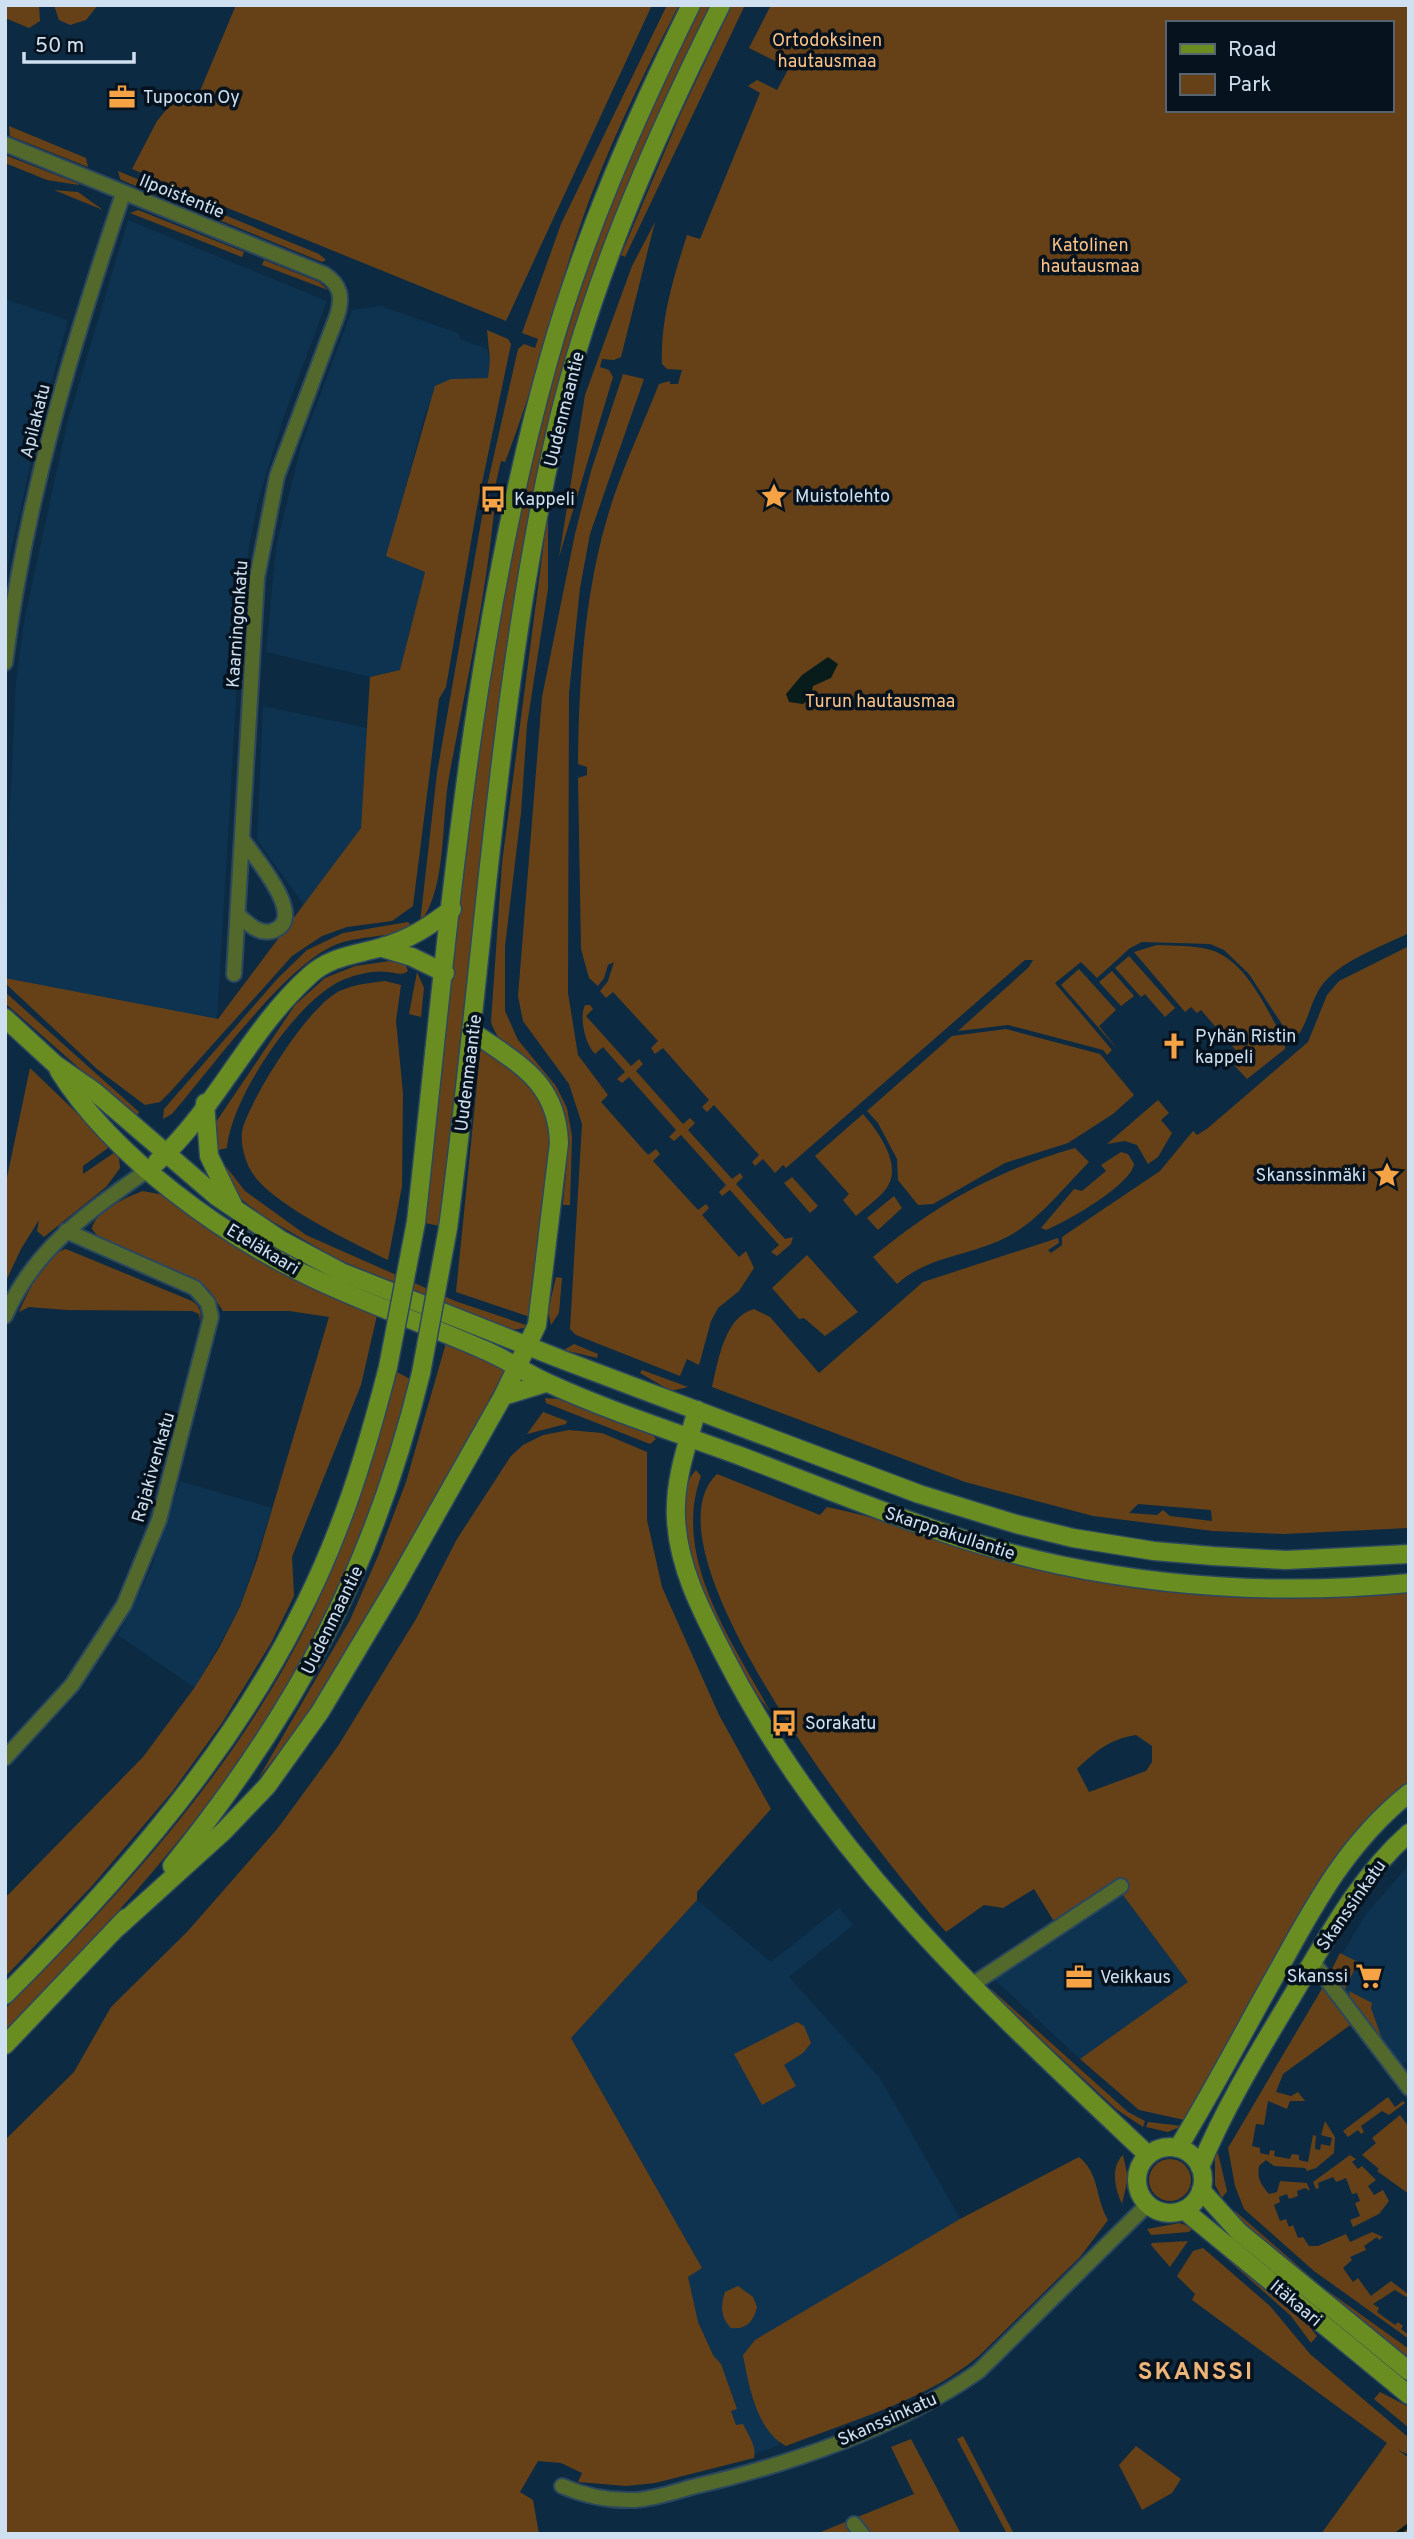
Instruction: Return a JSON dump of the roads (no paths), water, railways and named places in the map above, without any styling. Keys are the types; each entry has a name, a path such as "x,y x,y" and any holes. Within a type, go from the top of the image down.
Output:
{"main road":[{"name":"Uudenmaantie","path":"5,1995 96,1901 161,1826 215,1756 262,1684 296,1621 338,1531 363,1461 388,1367 416,1222 471,745 505,542 549,361 577,274 612,182 691,5"},
{"name":"Uudenmaantie","path":"5,2045 118,1927 220,1807 279,1720 321,1650 348,1595 390,1484 421,1373 448,1228 506,734 552,447 574,365 603,275 668,119 721,5"},
{"path":"149,1169 165,1154 286,998 308,976 343,956 382,948 415,935 452,909"},
{"path":"382,948 412,957 445,973"},
{"name":"Eteläkaari","path":"5,1018 56,1065 95,1092 165,1154 236,1211 281,1240 341,1272 527,1346"},
{"path":"118,1927 224,1831 267,1786 320,1712 361,1646 503,1396 527,1346 540,1311 559,1143 558,1119 552,1102 534,1077 473,1032"},
{"name":"Eteläkaari","path":"56,1065 82,1107 149,1169 208,1215 313,1278 485,1349 517,1366"},
{"path":"205,1103 209,1156 236,1211"},
{"name":"Skarppakullantie","path":"527,1346 929,1497 1016,1524 1073,1538 1154,1551 1225,1557 1325,1559 1409,1554"},
{"name":"Skarppakullantie","path":"517,1366 546,1383 948,1535 1062,1565 1153,1580 1268,1589 1353,1588 1409,1583"},
{"path":"503,1396 546,1383"},
{"path":"697,1410 677,1484 676,1518 680,1552 705,1618 736,1679 818,1809 878,1886 970,1986 1148,2155"},
{"name":"Skanssinkatu","path":"1178,2148 1314,1902 1353,1847 1382,1815 1409,1793"},
{"name":"Skanssinkatu","path":"1200,2167 1229,2102 1313,1962 1374,1868 1409,1833"},
{"path":"1162,2148 1178,2148 1191,2155 1200,2167 1201,2190 1195,2202 1184,2210 1162,2212 1148,2204 1140,2194 1137,2180 1140,2167 1148,2155 1162,2148"},
{"name":"Itäkaari","path":"1201,2190 1239,2232 1409,2371"},
{"name":"Itäkaari","path":"1184,2210 1409,2395"}],"street":[{"name":"Ilpoistentie","path":"5,144 324,274 334,281 339,290"},
{"name":"Apilakatu","path":"5,663 19,579 55,417 124,194"},
{"name":"Kaarningonkatu","path":"234,974 257,578 276,476 337,316 341,298 339,290"},
{"path":"239,916 261,932 269,932 283,925 287,915 285,902 243,840"},
{"path":"5,1316 9,1298 49,1245 149,1169"},
{"name":"Rajakivenkatu","path":"5,1758 72,1685 124,1605 159,1520 211,1317 208,1303 195,1288 66,1231"},
{"path":"970,1986 1121,1886"},
{"path":"1313,1962 1409,2088"},
{"name":"Skanssinkatu","path":"562,2486 596,2497 638,2500 776,2466 904,2414 956,2387 979,2371 1148,2204"}],"waterway":[{"path":"1397,2534 1409,2525"}],"place":[{"name":"Tupocon Oy","path":"122,97"},
{"name":"Muistolehto","path":"774,496"},
{"name":"Kappeli","path":"493,499"},
{"name":"Pyhän Ristin kappeli","path":"1174,1046"},
{"name":"Skanssinmäki","path":"1387,1175"},
{"name":"Sorakatu","path":"784,1723"},
{"name":"Skanssi","path":"1369,1976"},
{"name":"Veikkaus","path":"1079,1977"}],"district":[{"name":"SKANSSI","path":"1196,2371"}],"park label":[{"name":"Ortodoksinen hautausmaa","path":"827,50"},
{"name":"Katolinen hautausmaa","path":"1090,255"},
{"name":"Turun hautausmaa","path":"880,701"}]}
